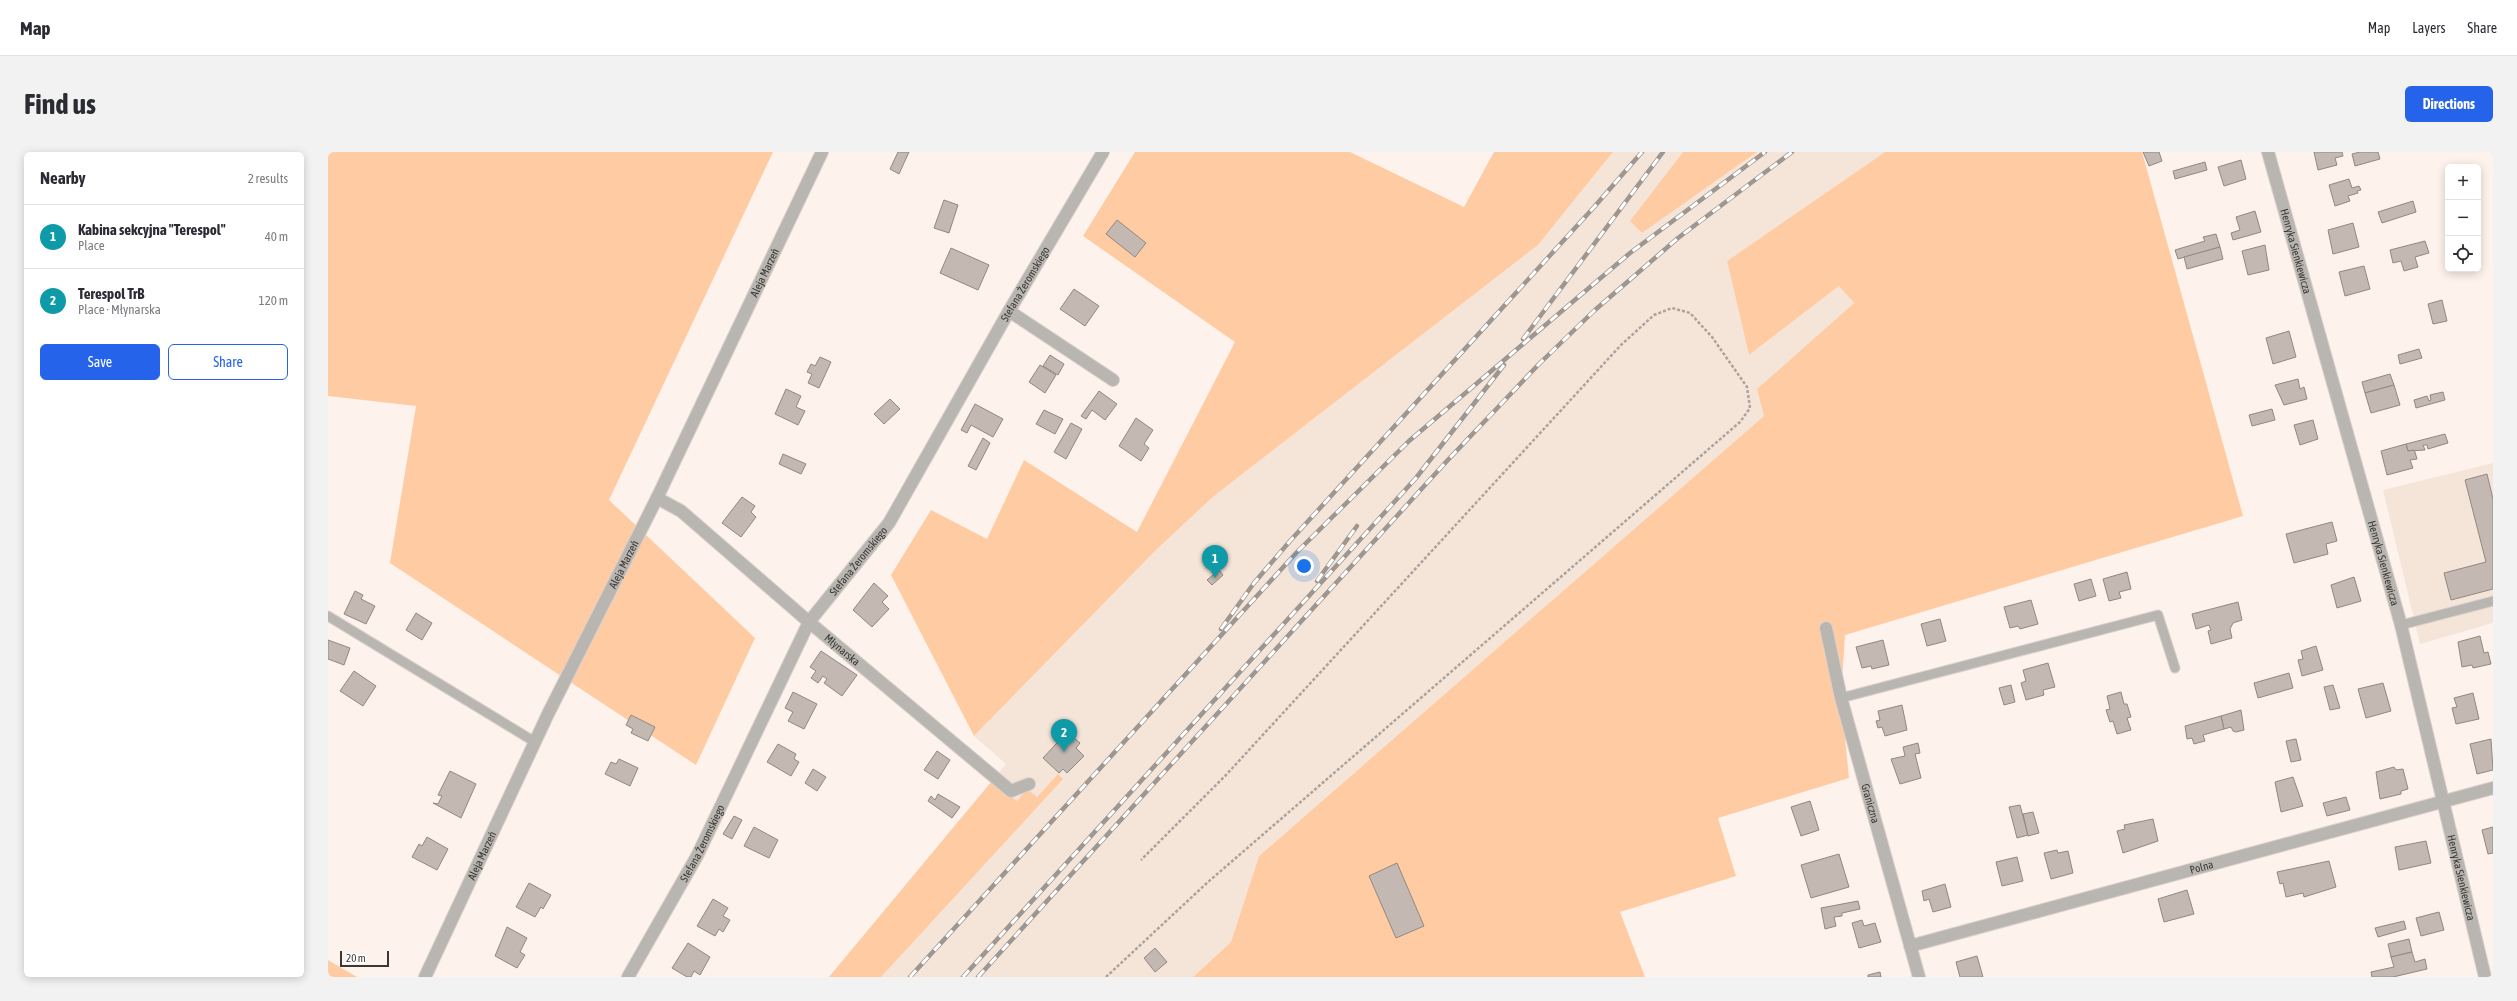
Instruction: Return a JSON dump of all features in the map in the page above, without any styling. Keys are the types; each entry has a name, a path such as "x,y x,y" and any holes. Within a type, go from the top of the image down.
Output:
{"street":[{"name":"Aleja Marzeń","path":"425,977 535,742 657,498 822,152"},
{"name":"Stefana Żeromskiego","path":"628,977 697,856 809,622 889,523 1009,311 1103,152"},
{"name":"Henryka Sienkiewicza","path":"2268,152 2401,625 2485,977"},
{"path":"1009,311 1113,380"},
{"name":"Młynarska","path":"657,498 681,511 809,622 1011,791 1029,784"},
{"name":"Graniczna","path":"1826,628 1841,698 1919,977"},
{"name":"Polna","path":"1910,946 2493,788"}],"lane":[{"path":"2401,625 2493,601"},
{"path":"1841,698 2158,615 2175,668"},
{"path":"328,616 535,742"}],"path":[{"path":"1106,977 1208,882 1740,422 1750,408 1747,387 1712,337 1690,313 1672,308 1654,315 1632,335 1393,591 1226,776 1141,860"}],"shaded area":[{"path":"328,152 773,152 609,500 755,638 696,765 390,563 416,406 328,396"},
{"path":"1135,152 1350,152 1464,207 1494,152 1613,152 1538,245 1214,496 1156,550 974,736 891,575 931,510 987,539 1024,460 1137,532 1235,342 1083,236"},
{"path":"1613,152 1683,152 1631,221 1642,233 1757,152 1885,152 1727,261 1749,355 1839,286 1854,303 1757,389 1765,416 1259,856 1231,942 1193,977 829,977 1006,764 974,736 1156,550 1214,496 1538,245"},
{"path":"1683,152 1757,152 1642,233 1630,221"},
{"path":"1885,152 2142,152 2243,516 1845,635 1841,698 1849,778 1718,818 1736,876 1620,912 1645,977 1193,977 1231,942 1259,856 1764,416 1757,389 1854,303 1839,286 1749,355 1727,261"},
{"path":"2493,463 2493,623 2420,644 2383,490"},
{"path":"1058,774 1063,779 881,977 829,977 992,781 1017,801 1027,789 1037,797"},
{"path":"328,960 357,977 328,977"}],"building":[{"path":"898,152 909,152 899,174 890,169"},
{"path":"2143,152 2159,152 2162,161 2149,166"},
{"path":"2314,152 2342,152 2343,156 2335,158 2337,165 2318,170"},
{"path":"2360,152 2378,152 2380,159 2355,166 2352,154"},
{"path":"2241,160 2246,179 2224,186 2218,167"},
{"path":"2205,162 2207,170 2175,179 2173,171"},
{"path":"2349,179 2352,188 2359,186 2361,190 2357,191 2358,193 2348,196 2350,201 2335,206 2329,185"},
{"path":"944,200 958,205 949,233 934,228"},
{"path":"2413,201 2416,212 2382,223 2378,212"},
{"path":"2255,211 2261,232 2233,240 2231,233 2240,230 2236,217"},
{"path":"1117,220 1146,243 1135,257 1106,234"},
{"path":"2353,223 2359,247 2333,254 2328,230"},
{"path":"2216,234 2220,247 2178,259 2175,250 2205,241 2203,237"},
{"path":"2425,241 2429,253 2415,257 2418,267 2404,271 2401,261 2393,263 2390,250"},
{"path":"2265,245 2269,270 2248,275 2242,251"},
{"path":"2220,247 2223,259 2187,269 2184,257"},
{"path":"951,248 989,265 978,290 940,273"},
{"path":"2364,266 2370,289 2345,296 2339,272"},
{"path":"1074,289 1099,306 1085,326 1060,309"},
{"path":"2442,300 2447,321 2433,324 2428,304"},
{"path":"2289,331 2296,357 2273,364 2266,338"},
{"path":"2419,349 2422,358 2400,364 2398,355"},
{"path":"1050,355 1064,364 1058,375 1043,366"},
{"path":"820,357 831,362 819,388 808,383 812,374 807,372 811,364 815,366"},
{"path":"1040,365 1056,375 1045,393 1029,382"},
{"path":"2390,374 2394,385 2365,393 2362,382"},
{"path":"2298,379 2300,389 2304,387 2307,399 2284,405 2275,385"},
{"path":"2394,385 2400,405 2371,413 2365,393"},
{"path":"786,389 801,396 796,407 805,411 798,425 775,414"},
{"path":"1099,391 1117,404 1105,420 1092,410 1086,419 1081,416"},
{"path":"2443,392 2445,400 2416,408 2414,400 2427,396 2429,401 2431,400 2430,395"},
{"path":"890,399 900,409 884,424 874,414"},
{"path":"975,404 1003,419 993,437 971,425 967,433 961,430"},
{"path":"2272,409 2275,420 2252,426 2249,415"},
{"path":"1044,410 1063,419 1055,434 1036,424"},
{"path":"1136,418 1153,430 1144,444 1149,448 1141,461 1119,446"},
{"path":"2313,420 2318,439 2300,445 2294,425"},
{"path":"1071,423 1082,429 1066,459 1054,452"},
{"path":"2445,434 2448,443 2428,449 2427,445 2423,445 2425,450 2408,451 2406,444"},
{"path":"983,438 990,443 976,470 968,466"},
{"path":"2406,444 2408,451 2414,450 2415,452 2417,459 2410,460 2413,468 2387,475 2381,451"},
{"path":"783,454 806,464 801,474 779,464"},
{"path":"2487,474 2493,499 2493,589 2451,600 2444,573 2486,562 2465,480"},
{"path":"742,497 755,506 751,512 756,517 741,537 722,523"},
{"path":"2332,522 2337,541 2326,544 2328,554 2294,563 2286,534"},
{"path":"1219,570 1223,575 1212,585 1207,580"},
{"path":"2127,572 2131,589 2119,592 2121,598 2109,601 2103,579"},
{"path":"2354,577 2361,601 2337,608 2331,585"},
{"path":"2091,579 2096,596 2079,601 2074,584"},
{"path":"874,583 888,596 882,602 889,609 872,627 853,610"},
{"path":"355,591 363,595 361,599 375,606 366,624 344,614"},
{"path":"2031,600 2038,624 2020,629 2018,626 2010,628 2004,607"},
{"path":"2238,602 2242,620 2233,623 2230,629 2232,638 2211,644 2208,631 2211,630 2209,625 2196,629 2192,614"},
{"path":"416,613 432,623 422,640 406,630"},
{"path":"1940,619 1946,641 1927,646 1921,624"},
{"path":"2480,636 2484,653 2488,652 2491,664 2473,668 2472,665 2462,667 2458,642"},
{"path":"328,640 350,648 344,665 328,659"},
{"path":"1883,640 1889,665 1872,669 1871,666 1862,668 1856,647"},
{"path":"2316,646 2323,670 2302,676 2298,660 2303,659 2301,651"},
{"path":"821,651 857,675 842,696 824,683 827,679 823,676 818,683 811,678 816,671 810,667"},
{"path":"2048,663 2055,687 2043,690 2044,695 2026,700 2021,683 2026,681 2023,670"},
{"path":"354,671 376,686 363,706 340,691"},
{"path":"2289,673 2293,688 2258,698 2254,683"},
{"path":"2383,683 2391,711 2366,718 2358,689"},
{"path":"2011,685 2015,702 2004,705 1999,688"},
{"path":"2333,685 2340,708 2330,710 2324,687"},
{"path":"793,692 817,704 804,729 788,721 793,712 785,708"},
{"path":"2121,692 2124,704 2127,704 2131,717 2127,718 2131,730 2117,734 2113,721 2110,722 2106,710 2110,709 2107,696"},
{"path":"2473,693 2479,719 2456,724 2452,708 2457,707 2454,698"},
{"path":"1902,705 1907,730 1885,736 1882,727 1878,728 1876,721 1880,720 1878,711"},
{"path":"2241,710 2244,730 2236,732 2233,731 2231,727 2224,729 2221,716"},
{"path":"631,715 655,727 648,741 631,733 633,729 626,725"},
{"path":"2221,716 2224,729 2203,735 2205,741 2194,744 2192,738 2187,739 2185,726"},
{"path":"1067,732 1080,743 1076,748 1084,756 1067,773 1063,769 1059,773 1043,758"},
{"path":"2296,739 2301,760 2291,762 2286,741"},
{"path":"2491,739 2493,770 2477,774 2470,744"},
{"path":"1918,743 1920,753 1915,754 1921,778 1900,784 1891,759 1905,756 1903,747"},
{"path":"778,744 796,754 794,759 799,762 791,776 767,762"},
{"path":"937,751 950,760 938,779 924,770"},
{"path":"619,759 638,768 630,786 605,774 611,762 616,764"},
{"path":"2394,767 2396,770 2403,769 2408,789 2401,791 2401,794 2380,799 2376,772"},
{"path":"813,769 826,777 817,791 805,783"},
{"path":"450,771 476,784 461,818 433,803 438,804 442,796 438,795"},
{"path":"2293,777 2303,806 2281,812 2275,782"},
{"path":"938,794 960,807 952,818 928,801 931,796 935,800"},
{"path":"2346,797 2350,810 2327,816 2323,803"},
{"path":"1810,801 1819,830 1801,836 1791,807"},
{"path":"2020,805 2028,835 2017,838 2009,807"},
{"path":"2033,812 2039,833 2028,836 2023,814"},
{"path":"734,816 742,820 732,839 723,834"},
{"path":"2153,819 2158,841 2123,853 2117,831 2125,829 2124,825"},
{"path":"754,827 778,840 769,858 744,846"},
{"path":"2493,827 2493,853 2488,854 2482,830"},
{"path":"427,837 448,849 437,870 412,857 419,844 422,846"},
{"path":"2426,841 2431,863 2399,870 2395,847"},
{"path":"2057,850 2058,853 2068,851 2073,873 2051,879 2044,853"},
{"path":"1839,854 1849,887 1811,898 1801,865"},
{"path":"2017,857 2023,881 2002,886 1996,862"},
{"path":"2329,861 2336,887 2304,897 2303,893 2286,897 2283,883 2280,884 2277,872"},
{"path":"1397,863 1424,926 1396,938 1369,876"},
{"path":"529,883 551,895 543,909 541,907 535,917 516,907"},
{"path":"1945,884 1951,907 1933,912 1929,899 1924,901 1922,891"},
{"path":"2187,890 2194,914 2164,922 2158,899"},
{"path":"713,899 728,908 723,916 730,920 723,932 719,929 715,936 697,926"},
{"path":"1858,901 1860,909 1842,913 1842,916 1834,917 1836,926 1825,929 1821,908"},
{"path":"2439,912 2444,930 2421,936 2416,918"},
{"path":"1862,920 1864,926 1875,923 1881,942 1859,948 1852,923"},
{"path":"2404,921 2406,929 2378,937 2375,928"},
{"path":"507,927 527,938 520,952 525,955 517,968 495,956"},
{"path":"2409,939 2412,952 2391,957 2388,944"},
{"path":"688,943 710,957 700,975 694,971 691,977 687,977 672,968"},
{"path":"1155,948 1167,962 1155,972 1144,958"},
{"path":"2412,952 2415,962 2425,959 2427,969 2393,977 2372,977 2371,972 2394,967 2391,957"},
{"path":"1977,956 1983,977 1960,977 1956,962"},
{"path":"1880,972 1881,977 1868,977 1868,975"}],"railway":[{"path":"1221,629 1254,583 1290,541 1595,206 1642,152"},
{"path":"1523,339 1663,152"},
{"path":"910,977 1297,552 1409,441 1630,253 1765,152"},
{"path":"978,977 1446,462 1540,363 1595,310 1678,238 1792,152"},
{"path":"963,977 1416,478 1504,365"},
{"path":"1317,581 1357,526"}],"place":[{"name":"Kabina sekcyjna \"Terespol\"","path":"1215,578"},
{"name":"Terespol TrB","path":"1064,752"}]}
